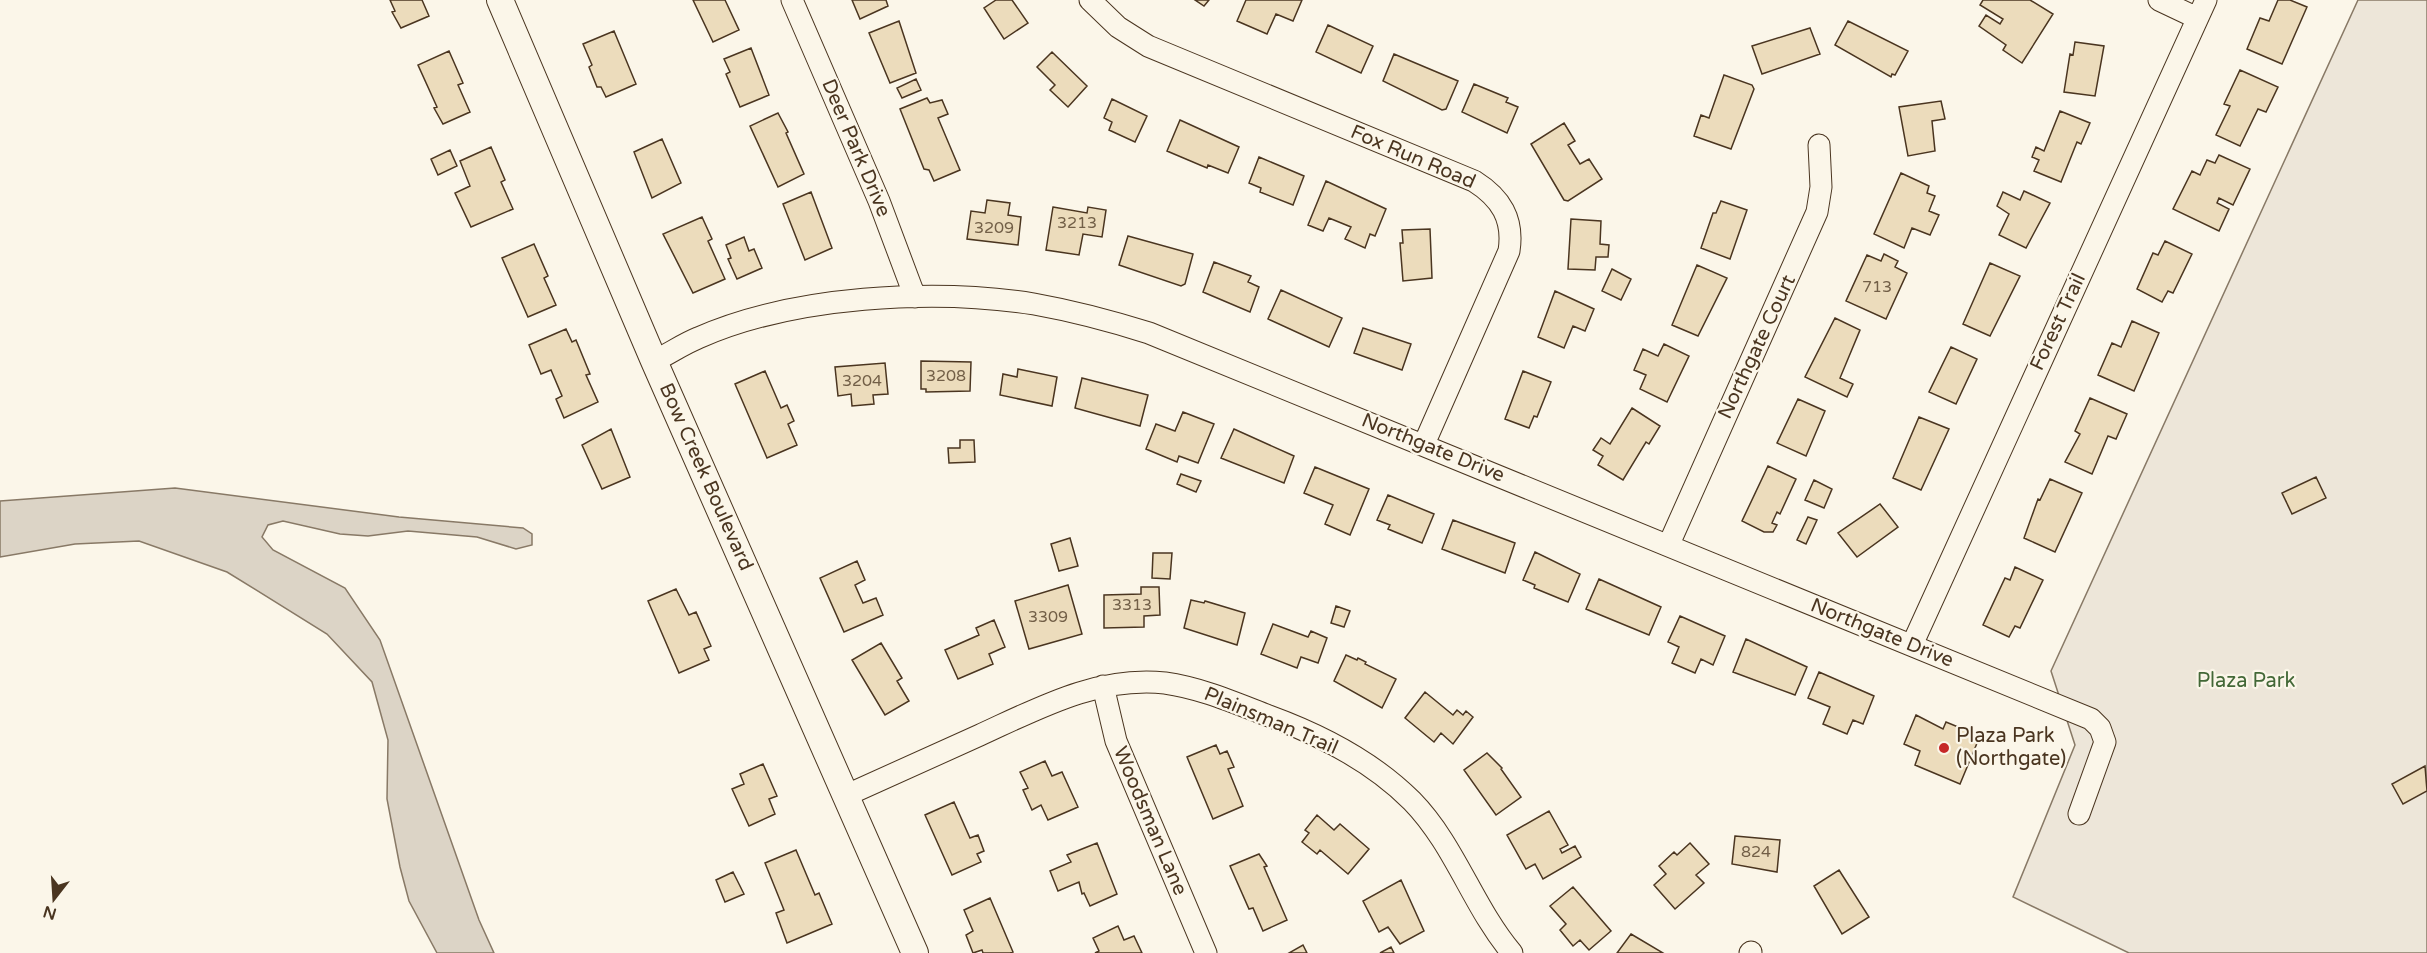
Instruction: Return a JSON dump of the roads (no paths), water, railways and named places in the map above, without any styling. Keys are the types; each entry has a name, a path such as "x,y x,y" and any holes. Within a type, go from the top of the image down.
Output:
{"street":[{"name":"Bow Creek Boulevard","path":"500,0 654,362 915,953"},
{"name":"Deer Park Drive","path":"792,0 879,201 915,297"},
{"name":"Fox Run Road","path":"1090,0 1118,27 1148,46 1474,181 1489,190 1501,203 1509,219 1511,237 1509,251 1424,444"},
{"path":"2159,0 2202,9"},
{"name":"Forest Trail","path":"1912,645 2202,9"},
{"name":"Northgate Court","path":"1669,544 1817,212 1821,187 1819,145"},
{"name":"Northgate Drive","path":"654,362 699,337 760,318 854,301 915,297 973,298 1033,304 1092,316 1149,333 1669,544 2091,719 2100,728 2104,742 2079,814"},
{"name":"Plainsman Trail","path":"847,795 1068,694 1130,682 1165,683 1199,690 1285,722 1360,759 1385,777 1413,803 1438,833 1484,913 1512,953"},
{"name":"Woodsman Lane","path":"1103,686 1116,741 1206,953"}],"place":[{"name":"Plaza Park (Northgate)","path":"1944,748"}],"park label":[{"name":"Plaza Park","path":"2246,681"}]}
